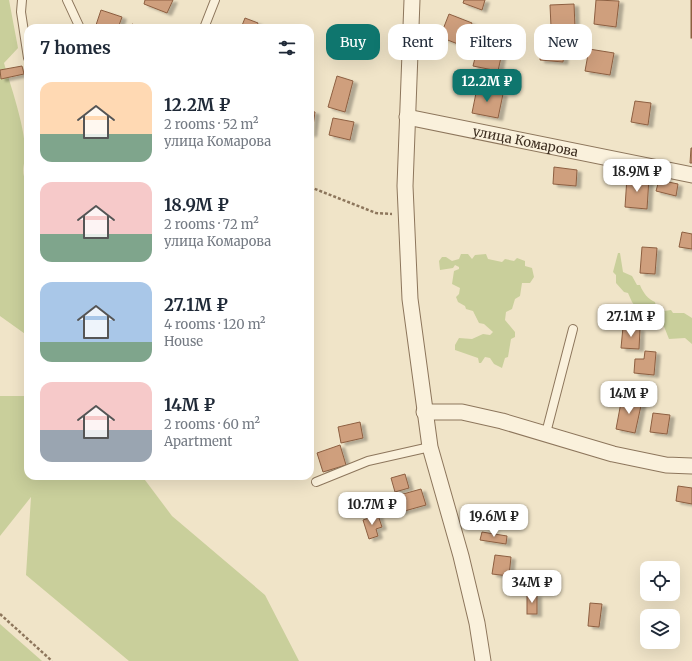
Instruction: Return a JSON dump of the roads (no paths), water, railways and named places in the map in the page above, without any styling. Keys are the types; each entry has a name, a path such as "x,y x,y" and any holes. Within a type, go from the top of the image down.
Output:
{"street":[{"path":"412,0 405,186 410,299 424,412 430,447 461,556 477,623 483,661"},
{"name":"улица Комарова","path":"407,117 692,175"},
{"path":"424,412 462,412 502,421 613,454 666,465 692,466"}],"lane":[{"path":"22,0 21,12 24,32"},
{"path":"67,0 78,24"},
{"path":"206,24 215,0"},
{"path":"546,434 573,329"},
{"path":"316,482 368,461 430,447"}]}
